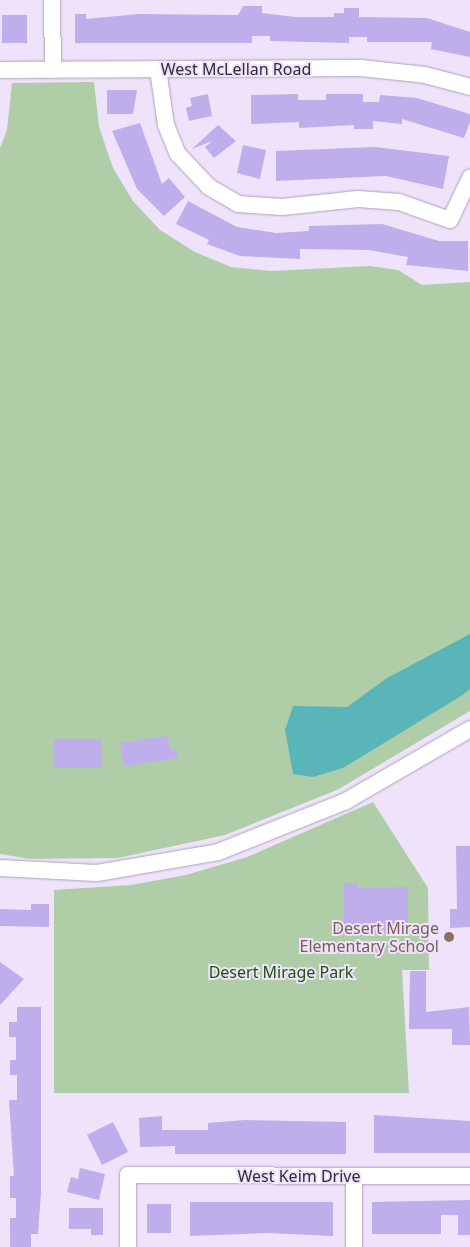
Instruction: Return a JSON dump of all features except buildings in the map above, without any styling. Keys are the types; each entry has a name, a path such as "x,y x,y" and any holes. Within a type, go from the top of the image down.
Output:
{"street":[{"path":"52,0 53,70"},
{"path":"158,69 166,125 178,154 209,187 238,204 282,207 358,199 399,202 450,220 470,178"},
{"name":"West McLellan Road","path":"0,70 395,70 470,87"},
{"path":"0,868 97,873 218,852 346,801 470,729"},
{"name":"West Keim Drive","path":"128,1247 128,1176 470,1176"},
{"path":"354,1176 354,1247"}],"green space":[{"path":"94,82 99,127 113,168 133,201 160,230 195,252 231,267 271,271 370,266 398,270 422,285 470,282 470,711 337,790 225,835 118,858 30,859 0,854 0,148 7,130 12,83"},
{"name":"Desert Mirage Park","path":"373,802 428,888 429,970 402,970 409,1093 54,1093 54,890 131,885 186,875 247,857"}],"shaded area":[{"path":"470,634 470,689 343,768 313,777 293,774 285,730 293,706 347,707 387,678"}],"place":[{"name":"Desert Mirage Elementary School","path":"449,937"}]}
